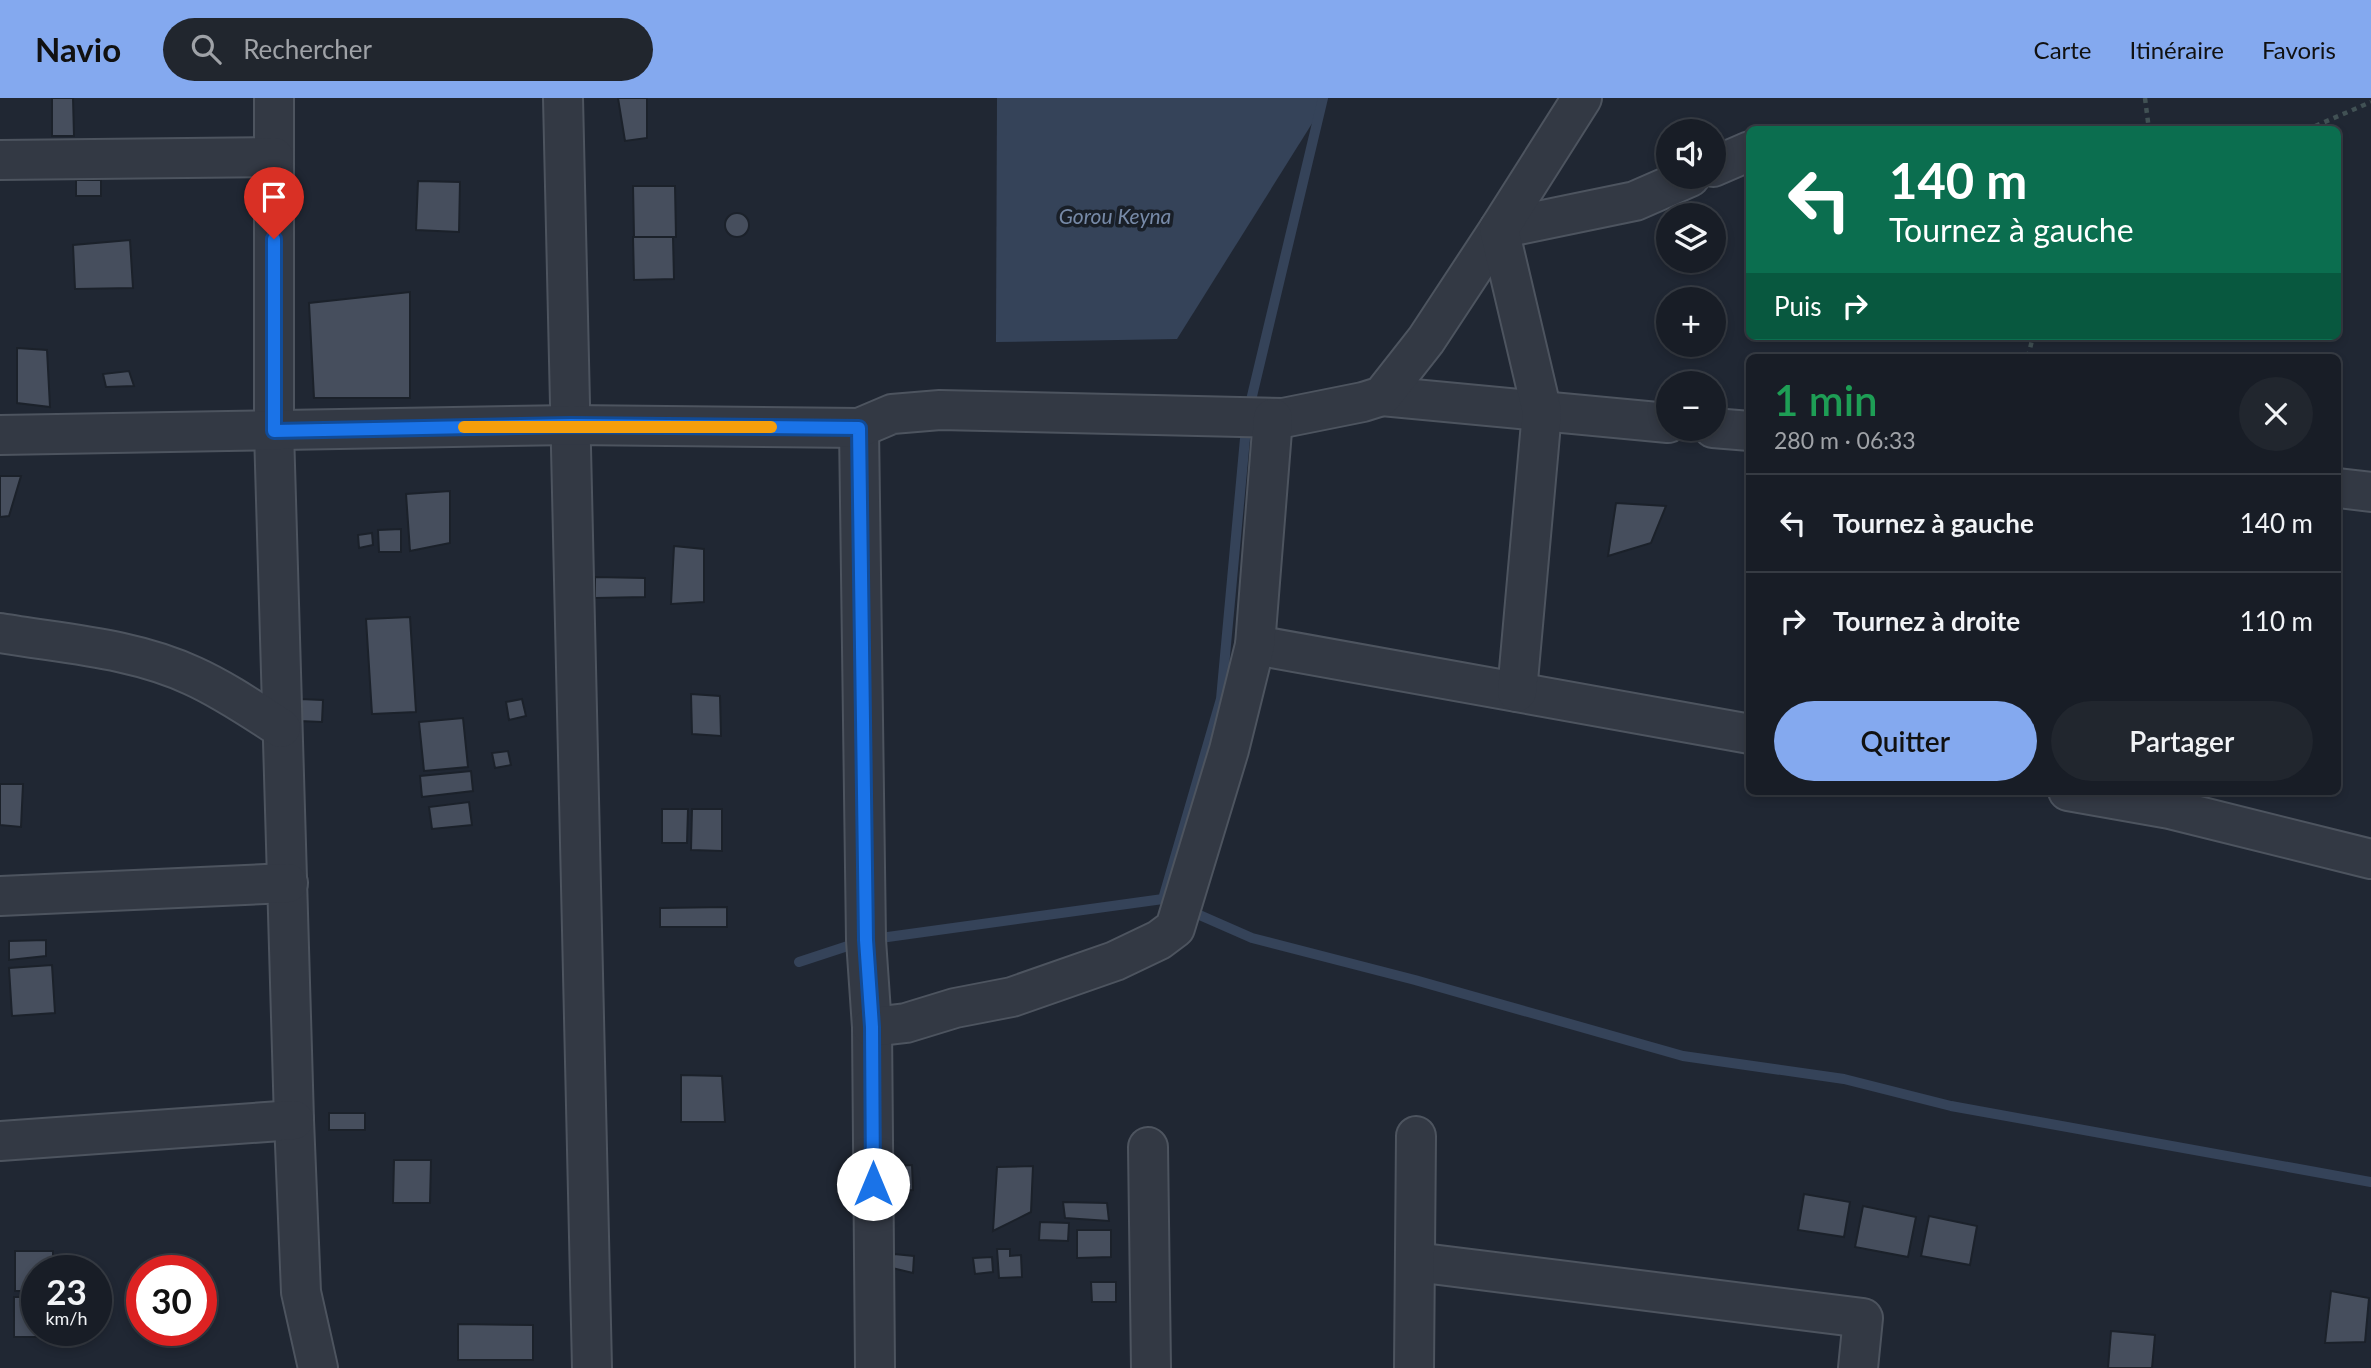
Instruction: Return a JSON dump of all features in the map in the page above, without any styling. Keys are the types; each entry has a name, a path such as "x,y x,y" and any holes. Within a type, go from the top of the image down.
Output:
{"street":[{"path":"274,98 274,431 294,1120 301,1292 318,1368"},
{"path":"563,98 592,1368"},
{"path":"1382,396 1426,340 1582,98"},
{"path":"1726,161 1746,152"},
{"path":"0,160 274,157"},
{"path":"1499,229 1635,201 1662,189"},
{"path":"1499,229 1542,412 1517,692"},
{"path":"0,435 571,425 859,428 892,414 940,410 1273,418 1322,411 1382,396 1656,423"},
{"path":"872,1027 905,1023 955,1008 1012,997 1115,961 1158,940 1175,928 1229,750 1255,645 1273,418"},
{"path":"859,428 866,940 872,1027 874,1368"},
{"path":"1726,429 1746,431"},
{"path":"2341,488 2371,492"},
{"path":"0,633 153,660 194,676 281,728"},
{"path":"1255,645 1746,733"},
{"path":"2114,795 2171,800 2371,859"},
{"path":"0,896 288,883"},
{"path":"0,1141 294,1120"},
{"path":"1414,1368 1416,1136"},
{"path":"1148,1147 1151,1368"},
{"path":"1415,1262 1863,1318 1858,1368"}],"path":[{"path":"2145,98 2148,126"},
{"path":"2315,126 2371,102"}],"water":[{"name":"Gorou Keyna","path":"997,98 1328,98 1177,339 996,342"}],"building":[{"path":"52,98 73,98 74,136 52,136"},
{"path":"618,98 647,98 647,138 625,141"},
{"path":"76,180 101,180 101,196 76,196"},
{"path":"418,181 460,182 459,232 416,230"},
{"path":"633,186 675,186 676,237 634,237"},
{"path":"737,213 746,216 749,225 746,234 737,237 728,234 725,225 728,216"},
{"path":"633,237 673,237 674,279 634,280"},
{"path":"130,240 133,288 75,289 73,245"},
{"path":"410,292 410,398 314,398 309,303"},
{"path":"17,348 47,350 50,407 17,403"},
{"path":"129,371 134,386 106,387 103,374"},
{"path":"0,476 21,476 9,516 0,517"},
{"path":"450,491 450,543 410,551 406,494"},
{"path":"1616,503 1666,506 1651,543 1608,556"},
{"path":"401,529 401,552 379,552 378,530"},
{"path":"372,533 373,545 359,548 358,535"},
{"path":"674,546 704,549 704,602 671,604"},
{"path":"595,577 645,578 645,597 595,598"},
{"path":"410,617 416,712 372,714 366,619"},
{"path":"691,694 720,696 721,736 692,734"},
{"path":"300,699 323,700 322,722 299,721"},
{"path":"522,699 526,716 509,720 506,702"},
{"path":"463,718 468,767 424,771 419,722"},
{"path":"508,751 511,765 495,768 492,753"},
{"path":"471,771 473,791 422,797 420,776"},
{"path":"0,784 23,784 21,827 0,825"},
{"path":"469,802 472,825 432,829 429,807"},
{"path":"662,809 688,809 687,843 662,843"},
{"path":"692,809 722,809 722,851 691,850"},
{"path":"727,907 727,927 660,927 660,908"},
{"path":"46,940 46,956 9,960 9,941"},
{"path":"52,965 55,1013 12,1016 9,968"},
{"path":"681,1075 722,1076 725,1122 681,1122"},
{"path":"329,1113 365,1113 365,1130 329,1130"},
{"path":"394,1160 431,1160 430,1203 393,1203"},
{"path":"912,1165 913,1190 888,1191 888,1166"},
{"path":"1033,1166 1031,1212 993,1231 997,1167"},
{"path":"1804,1194 1850,1202 1844,1237 1798,1230"},
{"path":"1063,1202 1107,1203 1109,1221 1065,1218"},
{"path":"1863,1206 1916,1217 1908,1257 1855,1247"},
{"path":"1929,1216 1977,1226 1970,1265 1921,1256"},
{"path":"1040,1222 1069,1223 1068,1241 1039,1240"},
{"path":"1077,1230 1111,1230 1111,1257 1077,1258"},
{"path":"997,1249 1010,1249 1010,1256 1021,1255 1022,1277 999,1278"},
{"path":"15,1251 53,1251 53,1255 21,1255 21,1291 15,1291"},
{"path":"894,1254 914,1256 913,1273 892,1268"},
{"path":"992,1257 993,1272 975,1274 973,1258"},
{"path":"1091,1282 1116,1282 1116,1302 1092,1302"},
{"path":"2331,1291 2369,1298 2365,1342 2325,1343"},
{"path":"14,1297 21,1297 21,1337 14,1337"},
{"path":"458,1324 533,1325 533,1360 458,1360"},
{"path":"2111,1331 2155,1335 2152,1368 2108,1368"}],"waterway":[{"path":"799,962 866,940 1163,899 1221,699 1247,417 1323,98"},
{"path":"1163,899 1252,938 1415,980 1683,1056 1844,1079 1951,1106 2371,1182"}],"slow traffic":[{"path":"464,427 771,427"}],"route":[{"path":"274,239 274,431 571,425 859,428 866,940 872,1027 873,1184"}]}
